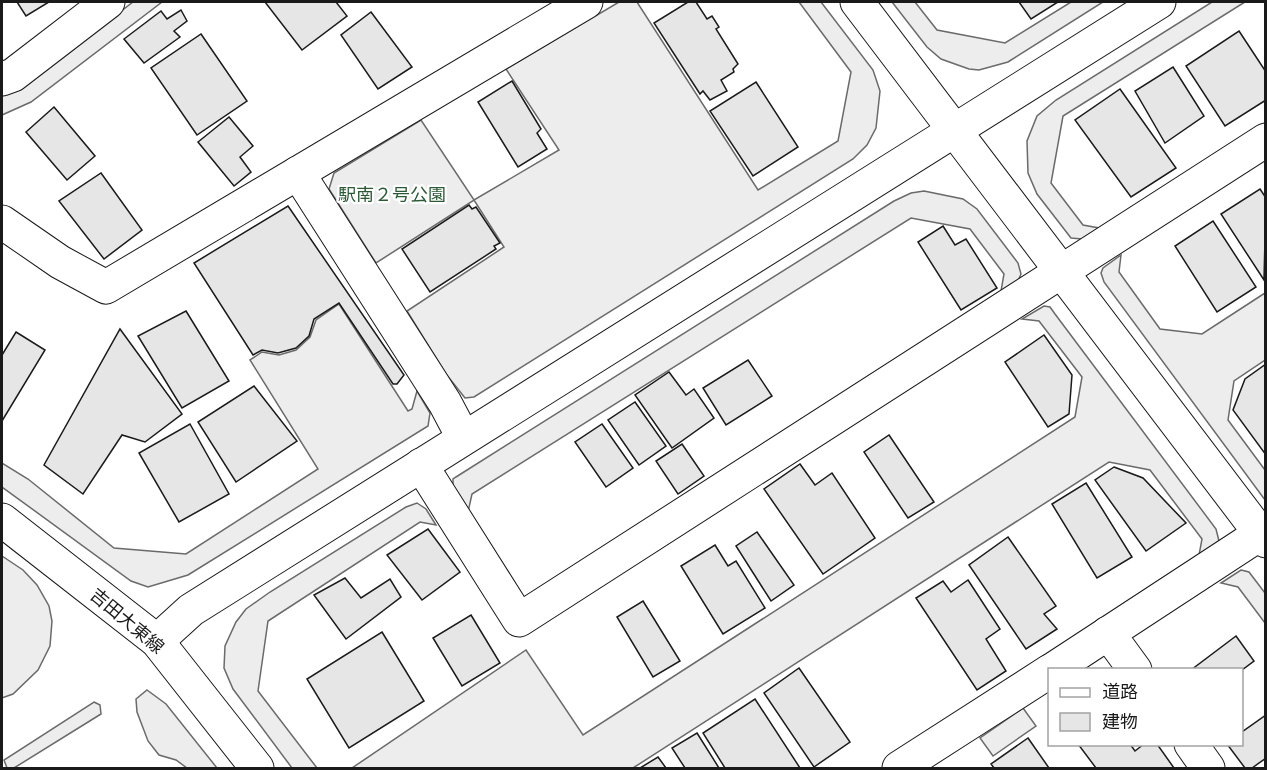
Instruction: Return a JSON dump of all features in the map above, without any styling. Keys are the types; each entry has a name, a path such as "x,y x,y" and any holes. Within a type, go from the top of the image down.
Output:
{"street":[{"path":"2,79 13,75 108,2"},
{"path":"2,222 60,262 106,287 586,2"},
{"path":"857,2 1060,272 1264,535 1054,668"},
{"path":"157,641 191,610 953,129 1159,2"},
{"path":"421,465 519,620 1266,140"},
{"path":"298,173 445,403 463,437"},
{"name":"吉田大東線","path":"2,520 157,641 257,768"},
{"path":"1108,633 1134,668"},
{"path":"899,768 1048,672"},
{"path":"1192,746 1208,768"}],"shaded area":[{"path":"133,2 162,2 31,102 2,115 2,96 22,87"},
{"path":"619,2 637,2 758,190 838,141 851,72 799,2 821,2 873,70 880,91 876,128 867,145 853,159 474,397 465,398 446,374 407,311 504,247 474,200 559,150 506,69"},
{"path":"892,2 915,2 937,30 1005,43 1071,2 1103,2 1008,62 979,70 969,69 941,59 927,47"},
{"path":"1212,2 1245,2 1063,116 1051,183 1083,225 1099,228 1082,239 1071,238 1037,194 1028,173 1027,141 1037,116 1056,100"},
{"name":"駅南２号公園","path":"421,120 474,200 376,263 329,189 334,173"},
{"path":"924,191 963,199 977,209 1018,263 1021,274 1018,281 1001,291 1004,274 970,229 911,218 472,494 468,512 453,489 453,479 894,201 911,193"},
{"path":"1121,255 1119,272 1160,329 1202,334 1265,293 1265,360 1234,381 1228,420 1265,470 1265,500 1104,282 1101,273 1103,268"},
{"path":"339,304 408,411 412,409 417,391 430,413 428,426 188,575 148,587 131,581 2,487 2,463 28,479 114,548 186,554 318,469 250,360 262,352 279,355 296,350 310,337 316,320"},
{"path":"1044,306 1050,307 1216,529 1219,541 1199,555 1202,539 1150,470 1109,462 633,768 352,768 526,650 583,735 1075,417 1082,377 1039,321 1022,319"},
{"path":"417,503 426,509 436,525 420,522 268,621 258,691 317,768 292,768 233,689 224,668 225,646 236,622 246,609 270,592 406,507"},
{"path":"2,556 23,570 37,585 49,606 52,621 50,646 38,670 13,694 2,698"},
{"path":"1241,570 1249,572 1265,593 1265,623 1238,587 1221,583"},
{"path":"147,690 166,704 217,768 187,768 176,760 159,755 148,741 137,712 136,699"},
{"path":"94,702 100,705 101,714 14,768 7,768 4,760"},
{"path":"1023,708 1036,726 993,756 980,738"}],"building":[{"path":"17,2 49,2 26,16"},
{"path":"265,2 336,2 347,16 302,50"},
{"path":"688,2 696,2 707,19 712,16 719,27 716,29 738,64 733,69 734,72 721,80 727,91 710,100 703,91 700,94 654,23"},
{"path":"1019,2 1058,2 1031,19"},
{"path":"181,10 187,21 174,31 180,37 144,63 124,39 161,11 167,19"},
{"path":"371,12 412,67 378,89 341,35"},
{"path":"1239,31 1266,72 1266,100 1225,126 1186,66"},
{"path":"201,34 247,101 197,135 151,68"},
{"path":"1173,67 1204,116 1165,143 1135,91"},
{"path":"512,81 541,129 537,133 547,149 518,167 478,102"},
{"path":"756,82 798,147 753,176 710,111"},
{"path":"1120,89 1176,168 1131,197 1075,120"},
{"path":"54,107 95,156 67,180 26,132"},
{"path":"229,117 253,146 240,157 251,172 234,186 198,142"},
{"path":"101,173 142,230 104,259 59,201"},
{"path":"1260,189 1266,198 1264,280 1221,214"},
{"path":"469,205 472,209 476,207 500,243 494,246 496,249 430,292 402,249"},
{"path":"288,206 404,375 397,384 393,384 339,303 314,319 309,336 296,348 278,353 262,350 253,355 194,263"},
{"path":"1213,221 1256,287 1217,312 1175,246"},
{"path":"943,226 955,245 966,239 997,288 961,310 918,242"},
{"path":"186,311 229,381 182,408 138,336"},
{"path":"120,329 182,414 145,442 122,435 83,494 44,465"},
{"path":"16,332 45,350 2,421 2,355"},
{"path":"1044,335 1072,375 1069,414 1048,427 1005,362"},
{"path":"748,360 772,396 726,425 703,388"},
{"path":"1266,364 1266,455 1233,410 1245,379"},
{"path":"669,372 686,395 694,389 714,418 672,448 635,395"},
{"path":"254,386 297,441 236,482 198,422"},
{"path":"635,402 666,446 639,465 608,420"},
{"path":"190,424 229,494 179,522 139,453"},
{"path":"602,424 633,468 606,487 575,442"},
{"path":"889,435 934,502 908,518 864,452"},
{"path":"682,444 704,476 678,494 656,461"},
{"path":"800,464 815,485 832,473 875,538 823,574 764,489"},
{"path":"1114,467 1143,478 1186,523 1146,551 1095,480"},
{"path":"1086,483 1132,557 1097,578 1052,504"},
{"path":"428,529 460,572 422,600 387,555"},
{"path":"757,532 794,585 771,601 736,546"},
{"path":"1008,537 1056,606 1044,614 1057,629 1026,649 969,565"},
{"path":"715,545 728,566 736,561 765,608 723,634 681,566"},
{"path":"345,578 361,598 390,579 401,597 346,639 314,595"},
{"path":"968,580 1000,629 986,639 1006,671 977,690 916,598 943,581 951,592"},
{"path":"643,601 680,661 653,677 617,617"},
{"path":"471,615 500,663 462,686 433,638"},
{"path":"382,632 424,701 349,748 307,679"},
{"path":"1236,636 1254,661 1243,669 1194,668"},
{"path":"799,668 850,742 814,767 764,693"},
{"path":"755,699 800,768 725,768 703,733"},
{"path":"1266,715 1266,758 1252,768 1245,768 1228,746 1243,746 1243,731"},
{"path":"697,733 719,768 685,768 672,748"},
{"path":"1028,738 1049,768 994,768 991,764"},
{"path":"1080,746 1131,746 1135,751 1141,746 1158,746 1174,768 1096,768"},
{"path":"658,757 666,768 640,768"}]}
